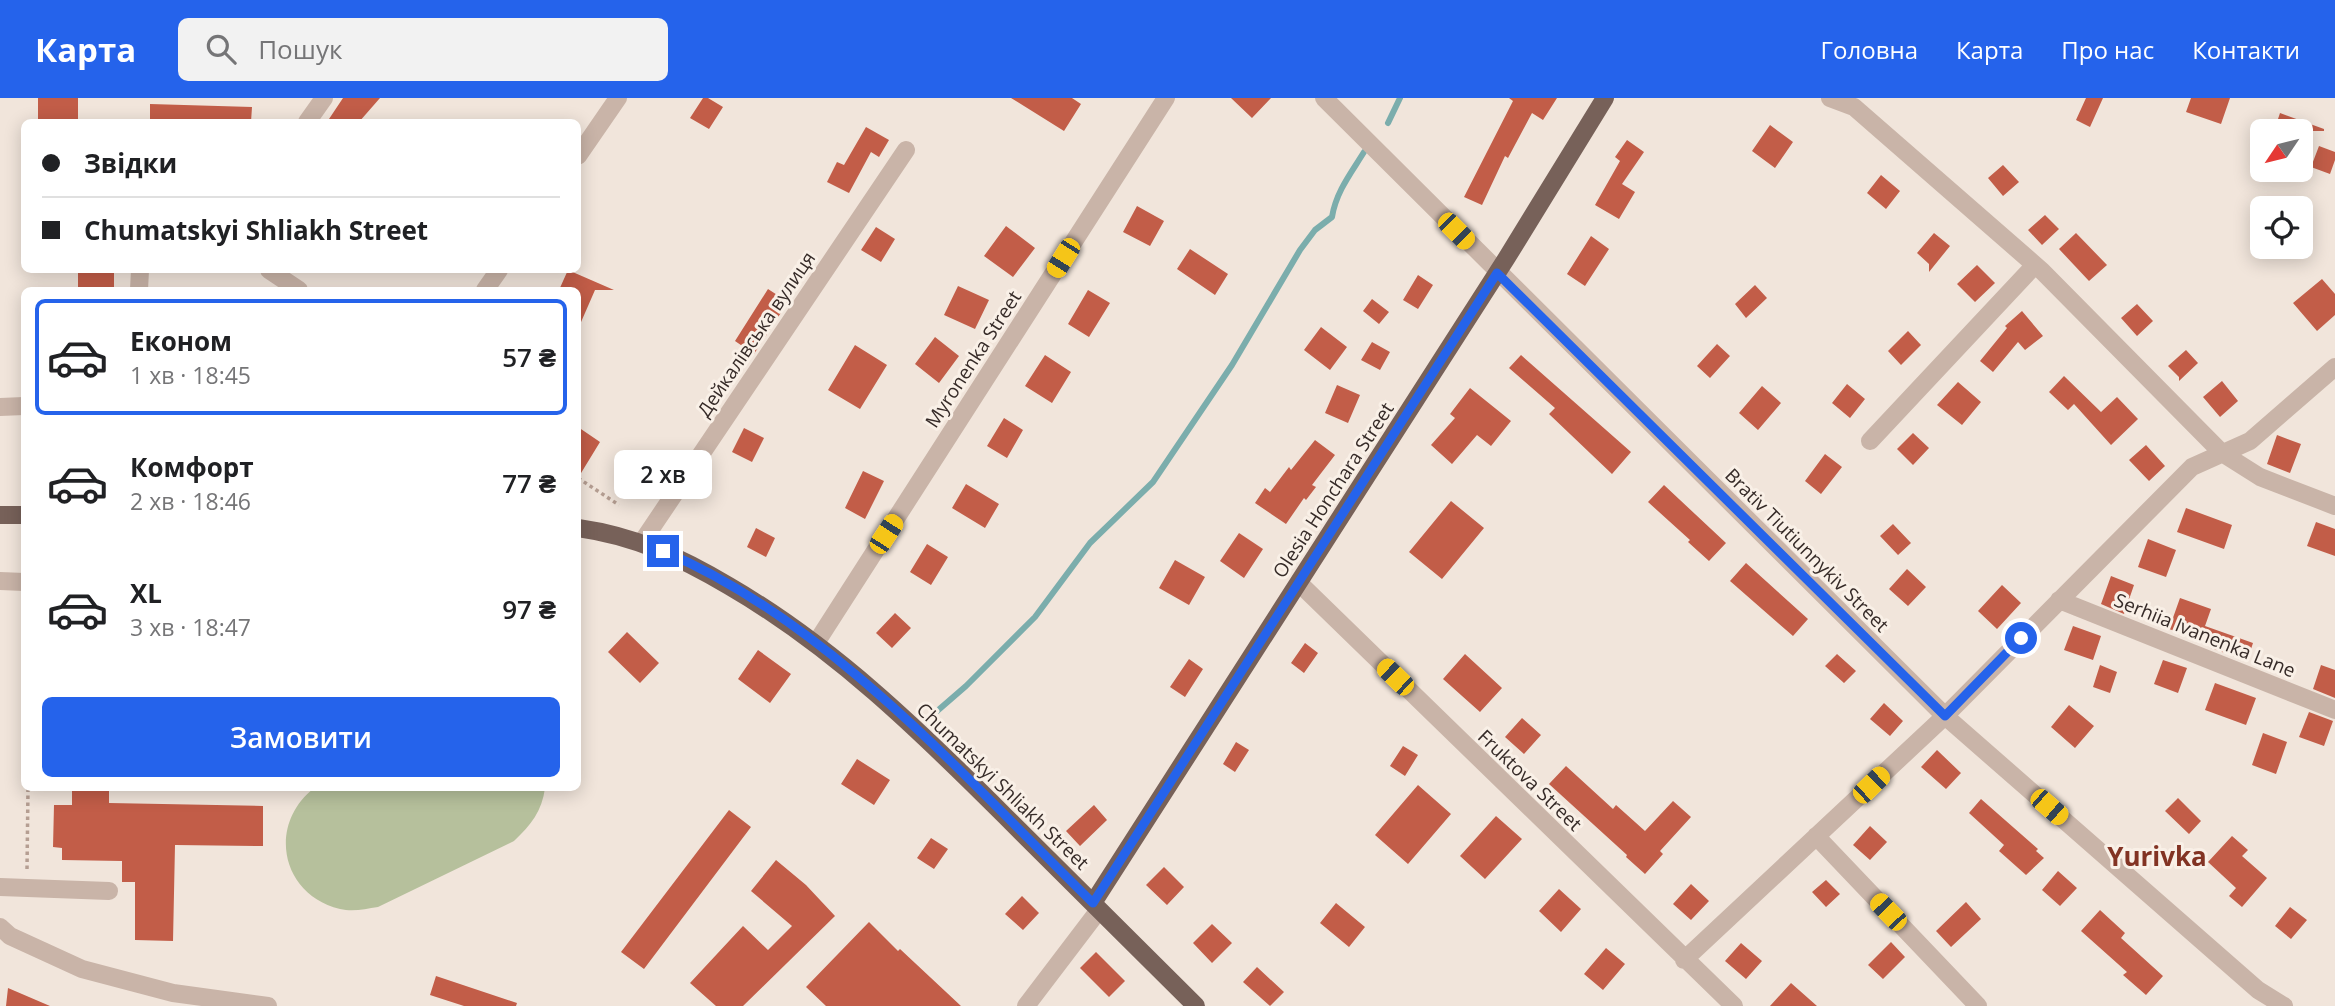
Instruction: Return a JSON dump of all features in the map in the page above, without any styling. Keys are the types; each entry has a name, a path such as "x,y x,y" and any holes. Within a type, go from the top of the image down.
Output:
{"main road":[{"name":"Olesia Honchara Street","path":"1096,906 1605,98"},
{"path":"0,515 21,515"},
{"name":"Chumatskyi Shliakh Street","path":"581,529 642,542 695,566 772,611 816,643 917,729 1196,1006"}],"street":[{"path":"309,119 324,98"},
{"path":"581,152 618,98"},
{"name":"Myronenka Street","path":"816,643 1166,98"},
{"name":"Brativ Tiutiunnykiv Street","path":"1324,98 1945,716 2258,990 2284,1006"},
{"path":"1830,98 1853,107 2035,265 2222,453 2260,477 2335,506"},
{"name":"Дейкалівська вулиця","path":"642,542 906,150"},
{"path":"1870,441 2035,265"},
{"path":"274,273 294,287"},
{"path":"1684,960 1945,716 2192,467 2250,440 2335,367"},
{"path":"0,407 21,406"},
{"path":"0,581 21,582"},
{"name":"Fruktova Street","path":"1299,583 1734,1006"},
{"name":"Serhiia Ivanenka Lane","path":"2059,600 2335,709"},
{"path":"1816,836 1978,1006"},
{"path":"0,887 110,891"},
{"path":"1026,1006 1096,906"},
{"path":"0,927 10,936 82,969 173,993 268,1006"}],"path":[{"path":"581,480 620,505"},
{"path":"27,791 27,888"}],"green space":[{"path":"311,791 544,791 535,817 514,841 378,907 359,910 340,909 320,901 304,889 293,874 287,857 286,839 290,821 299,803"}],"building":[{"path":"38,98 78,98 78,119 38,119"},
{"path":"343,98 380,98 362,119 329,119"},
{"path":"703,98 723,107 709,129 690,118"},
{"path":"1011,98 1072,98 1081,104 1064,131"},
{"path":"1231,98 1271,98 1252,118"},
{"path":"1509,98 1557,98 1543,120 1532,113 1508,158 1505,156 1482,205 1464,197 1513,101"},
{"path":"2086,98 2103,98 2090,127 2076,120"},
{"path":"2191,98 2230,98 2221,124 2186,112"},
{"path":"150,104 252,107 251,119 150,119"},
{"path":"2280,113 2296,119 2278,119"},
{"path":"1770,125 1793,142 1775,168 1752,151"},
{"path":"2314,125 2324,129 2314,131"},
{"path":"866,127 889,140 879,157 871,152 849,193 827,182 837,162 844,165"},
{"path":"1627,140 1644,152 1622,184 1635,192 1619,219 1595,205 1620,161 1615,157"},
{"path":"2319,146 2335,152 2330,174 2314,168"},
{"path":"2003,165 2019,182 2003,196 1988,178"},
{"path":"1881,175 1900,191 1886,209 1867,193"},
{"path":"1137,206 1164,221 1150,246 1123,232"},
{"path":"2045,215 2059,229 2042,245 2028,230"},
{"path":"1006,226 1035,248 1013,277 984,256"},
{"path":"876,227 895,239 881,262 861,250"},
{"path":"1934,233 1950,246 1929,272 1929,264 1917,253"},
{"path":"2076,233 2107,265 2089,281 2059,249"},
{"path":"1591,236 1609,249 1585,286 1567,274"},
{"path":"1190,249 1228,274 1215,295 1177,269"},
{"path":"1977,265 1995,283 1975,302 1957,284"},
{"path":"78,273 114,273 114,287 78,287"},
{"path":"567,273 575,273 614,290 595,290 581,322 581,287 560,287"},
{"path":"1418,275 1433,285 1418,309 1403,300"},
{"path":"2322,279 2335,294 2335,315 2317,331 2293,303"},
{"path":"1755,285 1767,298 1746,318 1735,304"},
{"path":"958,286 989,300 975,329 944,315"},
{"path":"768,289 788,302 754,354 735,341"},
{"path":"1088,290 1110,303 1089,337 1068,324"},
{"path":"1372,299 1389,312 1379,324 1363,311"},
{"path":"2137,304 2153,321 2137,336 2121,318"},
{"path":"2022,311 2043,336 2025,350 2018,342 1993,372 1980,361 2007,328 2005,326"},
{"path":"1321,327 1347,347 1330,370 1304,350"},
{"path":"1908,331 1921,345 1901,365 1888,351"},
{"path":"935,337 959,356 939,383 915,364"},
{"path":"1372,342 1390,352 1380,370 1361,360"},
{"path":"1717,344 1730,356 1710,378 1697,366"},
{"path":"855,345 887,365 860,409 828,390"},
{"path":"2186,350 2198,363 2179,381 2179,377 2168,366"},
{"path":"1045,355 1071,372 1052,403 1025,386"},
{"path":"1521,355 1631,452 1612,474 1549,414 1555,408 1509,368"},
{"path":"2064,376 2101,412 2117,397 2138,419 2111,445 2074,404 2068,410 2049,392"},
{"path":"2222,381 2238,401 2220,417 2203,397"},
{"path":"1958,382 1981,402 1962,425 1937,405"},
{"path":"1847,384 1865,399 1850,418 1832,403"},
{"path":"1337,385 1360,395 1348,423 1325,413"},
{"path":"1762,386 1781,403 1758,430 1739,413"},
{"path":"1470,388 1511,421 1491,446 1477,435 1452,464 1431,445 1455,418 1450,414"},
{"path":"1004,418 1023,430 1007,458 987,446"},
{"path":"744,428 764,438 752,462 732,452"},
{"path":"581,429 600,442 581,473"},
{"path":"1913,433 1929,448 1913,465 1897,449"},
{"path":"2277,435 2301,444 2290,473 2267,464"},
{"path":"1315,440 1335,455 1312,485 1316,487 1306,500 1304,498 1286,524 1255,503 1265,488 1270,492 1289,467 1291,470"},
{"path":"2146,445 2165,466 2149,481 2129,460"},
{"path":"648,450 669,464 657,484 635,471"},
{"path":"1825,454 1842,467 1821,494 1805,481"},
{"path":"863,471 884,481 865,519 845,508"},
{"path":"966,484 999,504 985,528 952,508"},
{"path":"1664,485 1726,543 1709,561 1648,502"},
{"path":"1451,501 1484,528 1442,579 1409,552"},
{"path":"2186,508 2232,525 2224,549 2177,532"},
{"path":"2316,522 2335,529 2335,556 2307,546"},
{"path":"1893,524 1911,543 1898,555 1880,536"},
{"path":"756,528 775,538 766,557 747,547"},
{"path":"1239,533 1263,549 1244,578 1220,561"},
{"path":"2148,539 2176,550 2166,577 2138,567"},
{"path":"927,544 948,557 931,585 910,572"},
{"path":"1175,560 1205,577 1189,605 1159,588"},
{"path":"1746,563 1808,619 1793,636 1730,581"},
{"path":"1907,569 1926,587 1908,606 1889,589"},
{"path":"2111,576 2134,585 2124,614 2101,604"},
{"path":"2002,585 2021,603 1997,629 1978,611"},
{"path":"2180,598 2211,609 2205,626 2253,643 2247,661 2211,648 2213,644 2169,629"},
{"path":"895,613 911,628 892,648 876,633"},
{"path":"2073,626 2101,636 2093,660 2064,650"},
{"path":"627,632 659,663 640,683 608,652"},
{"path":"1305,643 1318,653 1304,673 1291,663"},
{"path":"758,650 791,674 770,703 738,679"},
{"path":"1465,654 1502,688 1480,712 1443,679"},
{"path":"1837,654 1856,671 1844,683 1825,666"},
{"path":"1189,659 1203,669 1185,697 1170,687"},
{"path":"2163,660 2187,668 2178,693 2154,684"},
{"path":"2100,665 2117,672 2110,693 2093,687"},
{"path":"2321,665 2335,670 2335,698 2313,689"},
{"path":"2215,683 2256,698 2246,725 2205,710"},
{"path":"1884,703 1903,721 1890,736 1870,719"},
{"path":"2069,705 2094,726 2075,748 2051,727"},
{"path":"2309,712 2333,721 2324,746 2299,737"},
{"path":"1522,718 1541,735 1524,754 1505,737"},
{"path":"2263,733 2287,742 2276,774 2252,765"},
{"path":"1236,742 1249,750 1235,772 1223,764"},
{"path":"1403,746 1418,755 1405,776 1390,766"},
{"path":"1937,750 1961,773 1946,789 1921,767"},
{"path":"857,759 890,780 874,805 841,784"},
{"path":"1566,766 1613,809 1616,805 1645,831 1673,801 1691,817 1660,851 1663,854 1645,874 1549,784"},
{"path":"1418,785 1451,814 1408,864 1375,835"},
{"path":"72,791 109,791 109,803 263,806 263,846 175,845 173,941 135,940 135,882 122,882 122,861 62,860 62,848 53,847 54,805 72,805"},
{"path":"2178,798 2201,821 2189,834 2165,811"},
{"path":"1981,799 2038,849 2036,851 2044,858 2026,875 1999,851 2004,845 1969,813"},
{"path":"1094,805 1107,820 1080,846 1066,831"},
{"path":"729,810 751,827 644,969 621,952"},
{"path":"1496,816 1522,839 1485,879 1460,856"},
{"path":"1870,826 1887,842 1870,860 1853,845"},
{"path":"2232,836 2248,850 2242,856 2267,878 2242,907 2229,896 2236,888 2208,862"},
{"path":"931,838 948,849 934,869 917,858"},
{"path":"776,860 806,885 835,916 743,1006 716,1006 690,983 743,926 768,950 792,926 751,891"},
{"path":"1164,867 1184,887 1167,905 1146,885"},
{"path":"2058,871 2077,888 2060,906 2042,890"},
{"path":"1826,880 1840,894 1826,907 1812,892"},
{"path":"1691,884 1709,901 1691,920 1673,904"},
{"path":"1559,889 1581,909 1561,932 1539,911"},
{"path":"1022,896 1039,913 1023,930 1005,914"},
{"path":"1966,902 1981,919 1951,947 1936,931"},
{"path":"1336,903 1365,927 1349,947 1320,923"},
{"path":"2290,907 2307,920 2291,939 2275,926"},
{"path":"2100,910 2125,933 2121,938 2163,976 2146,995 2123,975 2127,972 2081,931"},
{"path":"869,922 961,1006 826,1006 806,987"},
{"path":"1212,924 1232,943 1212,963 1193,943"},
{"path":"1891,942 1905,957 1883,979 1868,965"},
{"path":"1741,943 1762,961 1746,979 1725,961"},
{"path":"1606,948 1625,964 1603,990 1584,974"},
{"path":"1096,952 1125,981 1109,997 1080,968"},
{"path":"1257,967 1284,992 1270,1006 1243,982"},
{"path":"436,976 517,1003 516,1006 464,1006 430,995"},
{"path":"1791,983 1817,1006 1770,1006"},
{"path":"8,988 50,1006 6,1006"}],"waterway":[{"path":"1388,123 1400,98"},
{"path":"936,712 1035,617 1090,543 1153,482 1232,365 1300,250 1315,230 1332,217 1340,191 1364,152"}],"district":[{"name":"Yurivka","path":"2157,857"}],"route":[{"path":"663,551 684,560 772,611 816,643 917,729 1093,903 1497,273 1945,716 2021,638"}]}
